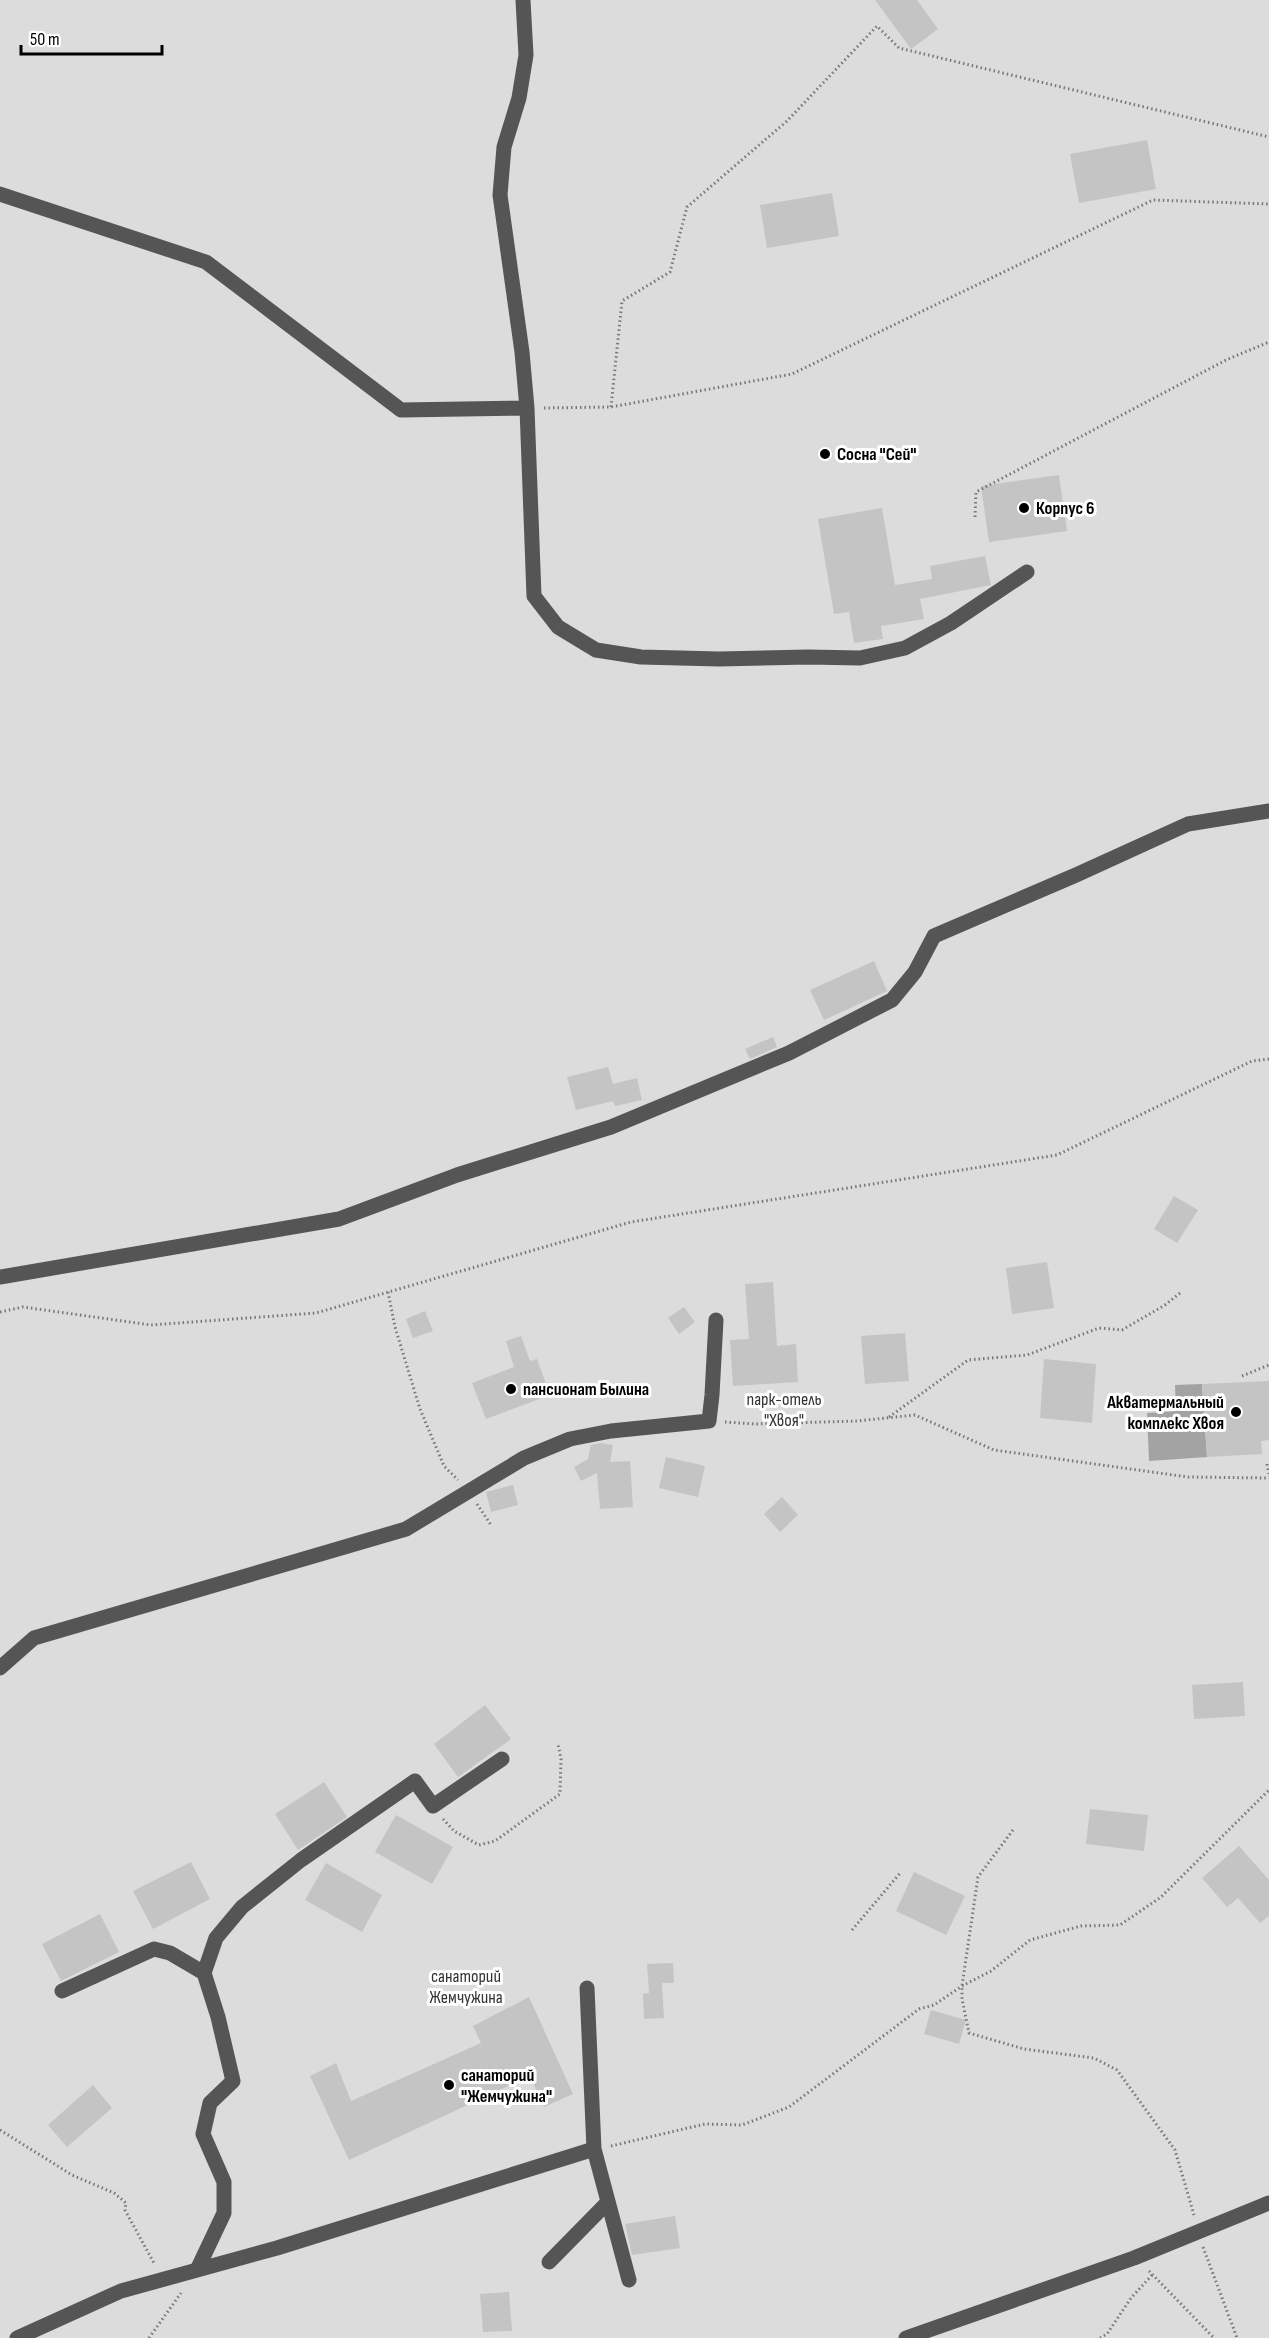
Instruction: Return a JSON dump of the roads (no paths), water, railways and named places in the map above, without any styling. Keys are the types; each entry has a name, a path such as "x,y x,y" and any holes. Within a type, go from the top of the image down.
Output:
{"street":[{"path":"523,0 526,55 519,98 504,147 500,195 528,408 534,596 558,627 596,650 641,657 860,658 905,648 951,623 1027,572"},
{"path":"0,194 206,262 401,410 528,408"},
{"path":"0,1277 339,1219 457,1174 611,1127 789,1053 891,1000 915,972 934,936 1188,824 1269,811"},
{"path":"0,1668 34,1638 406,1529 524,1458 570,1439 611,1431 709,1421 716,1320"},
{"path":"196,2270 224,2213 224,2182 203,2134 210,2103 232,2081 218,2017 204,1973 216,1938 242,1907 301,1860 415,1781 433,1806 502,1759"},
{"path":"62,1991 154,1949 170,1953 204,1973"},
{"path":"587,1988 594,2149 629,2280"},
{"path":"16,2338 121,2291 277,2248 594,2149"},
{"path":"549,2262 608,2202"},
{"path":"906,2338 1134,2258 1269,2203"}],"place":[{"name":"Сосна \"Сей\"","path":"825,454"},
{"name":"Корпус 6","path":"1024,508"},
{"name":"пансионат Былина","path":"511,1389"},
{"name":"Акватермальный комплекс Хвоя","path":"1236,1412"},
{"name":"санаторий \"Жемчужина\"","path":"449,2085"}],"park label":[{"name":"парк-отель \"Хвоя\"","path":"784,1409"},
{"name":"санаторий Жемчужина","path":"466,1986"}]}
